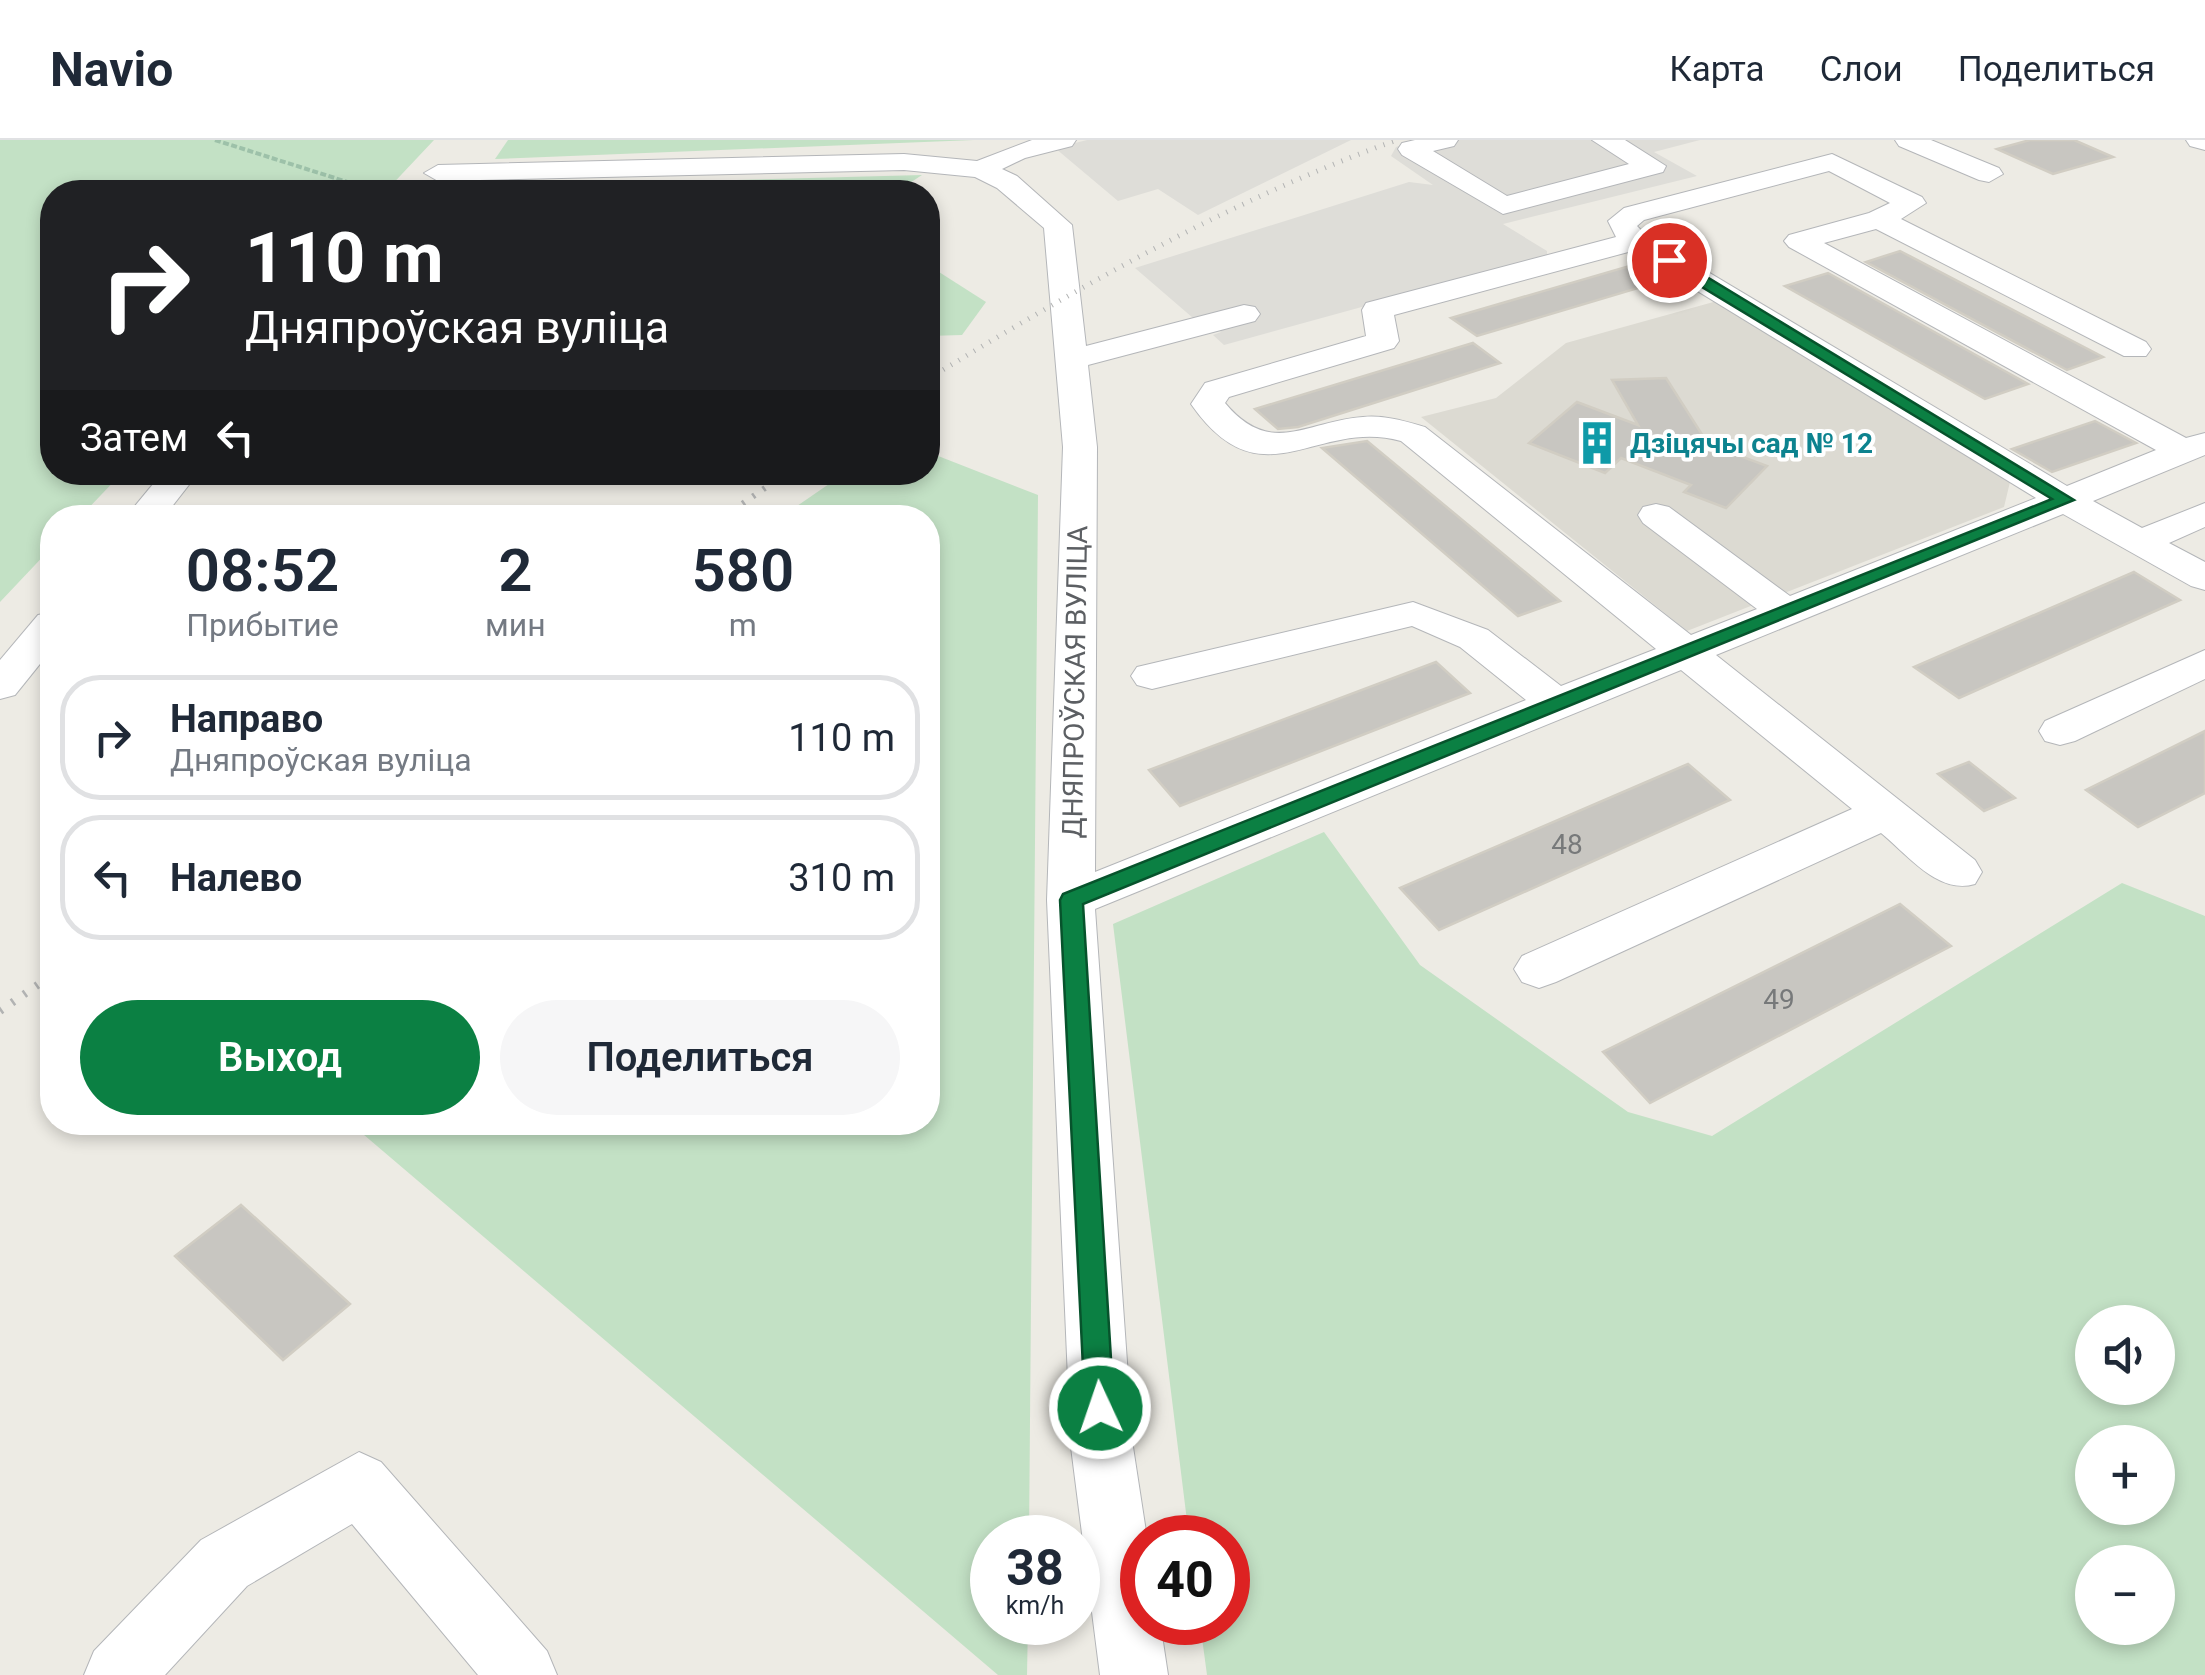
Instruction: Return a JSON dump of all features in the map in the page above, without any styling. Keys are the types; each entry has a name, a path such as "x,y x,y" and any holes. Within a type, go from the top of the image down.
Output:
{"street":[{"path":"981,169 1016,152 1063,140"},
{"path":"1445,140 1410,148 1503,206 1653,166 1605,140"},
{"path":"1794,140 1912,204 1879,219 1799,241 2195,448"},
{"path":"1908,140 1989,174"},
{"name":"ДНЯПРОЎСКАЯ ВУЛІЦА","path":"438,172 904,162 981,169 1007,182 1058,225 1080,446 1072,900 1102,1446 1134,1675"},
{"path":"1629,234 1622,221 1634,214 1832,162"},
{"path":"1545,197 1579,218 1629,234 2065,500 2205,578"},
{"path":"1879,219 2135,349"},
{"path":"1629,234 1378,310 1383,341 1218,390 1208,404 1220,424 1251,442 1276,448 1368,425 1396,426 1413,434 1959,872"},
{"path":"1070,360 1244,314"},
{"path":"1072,900 1682,651 2195,448"},
{"path":"155,505 171,485"},
{"path":"2142,541 2205,514"},
{"path":"1656,515 1784,610"},
{"path":"1152,676 1413,614 1449,624 1488,643 1554,704"},
{"path":"0,686 40,638"},
{"path":"2060,730 2205,663"},
{"path":"1538,969 1886,812"},
{"path":"118,1675 224,1563 359,1484 523,1675"}],"path":[{"path":"214,140 341,180"}],"shaded area":[{"path":"1087,140 1351,140 1198,215 1158,189 1118,201 1055,148"},
{"path":"1415,140 1700,140 1654,152 1697,176 1503,224 1547,251 1547,256 1224,345 1213,335 1221,332 1206,318 1193,318 1135,268 1409,182 1433,185 1391,156 1396,147"},
{"path":"1717,301 2010,482 2004,507 1687,631 1421,417 1496,398 1566,343"}],"green space":[{"path":"0,140 434,140 396,180 40,180 40,485 111,485 91,505 40,505 40,560 0,602"},
{"path":"508,140 974,140 495,159"},
{"path":"922,175 914,180 735,180"},
{"path":"940,273 986,302 962,335 940,336"},
{"path":"940,457 1038,495 1029,1515 970,1515 970,1645 1028,1645 1027,1675 998,1675 364,1135 940,1135 940,505 798,505 828,485 940,485"},
{"path":"1324,832 1420,965 1628,1112 1712,1136 2122,883 2205,916 2205,1675 1207,1675 1203,1645 1250,1645 1250,1515 1186,1515 1113,924"}],"building":[{"path":"2030,140 2074,140 2113,157 2053,174 1997,149"},
{"path":"1900,251 2103,357 2067,370 1866,262"},
{"path":"1643,262 1663,274 1665,280 1477,336 1451,318"},
{"path":"1828,273 2028,384 1985,399 1785,286"},
{"path":"1473,343 1500,363 1298,427 1278,429 1255,409"},
{"name":"Дзіцячы сад № 12","path":"1666,378 1708,444 1767,466 1726,508 1684,492 1691,485 1621,458 1605,473 1529,443 1577,402 1638,425 1612,380"},
{"path":"2095,421 2136,443 2052,472 2012,449"},
{"path":"1367,441 1560,601 1518,616 1322,448"},
{"path":"2134,572 2180,600 1959,698 1914,667"},
{"path":"1436,662 1470,693 1180,806 1149,770"},
{"path":"2205,731 2205,793 2138,827 2086,790"},
{"path":"1969,762 2015,798 1984,811 1938,774"},
{"path":"1688,764 1730,800 1439,930 1400,888"},
{"path":"1900,904 1951,946 1650,1103 1603,1052"},
{"path":"241,1205 350,1304 283,1360 175,1256"}],"railway":[{"path":"940,372 1215,218 1275,189 1397,140"},
{"path":"741,505 769,485"},
{"path":"0,1011 40,983"}],"place":[{"name":"Дзіцячы сад № 12","path":"1597,443"}],"route":[{"path":"1100,1408 1072,900 1682,651 2065,500 1669,260"}]}
